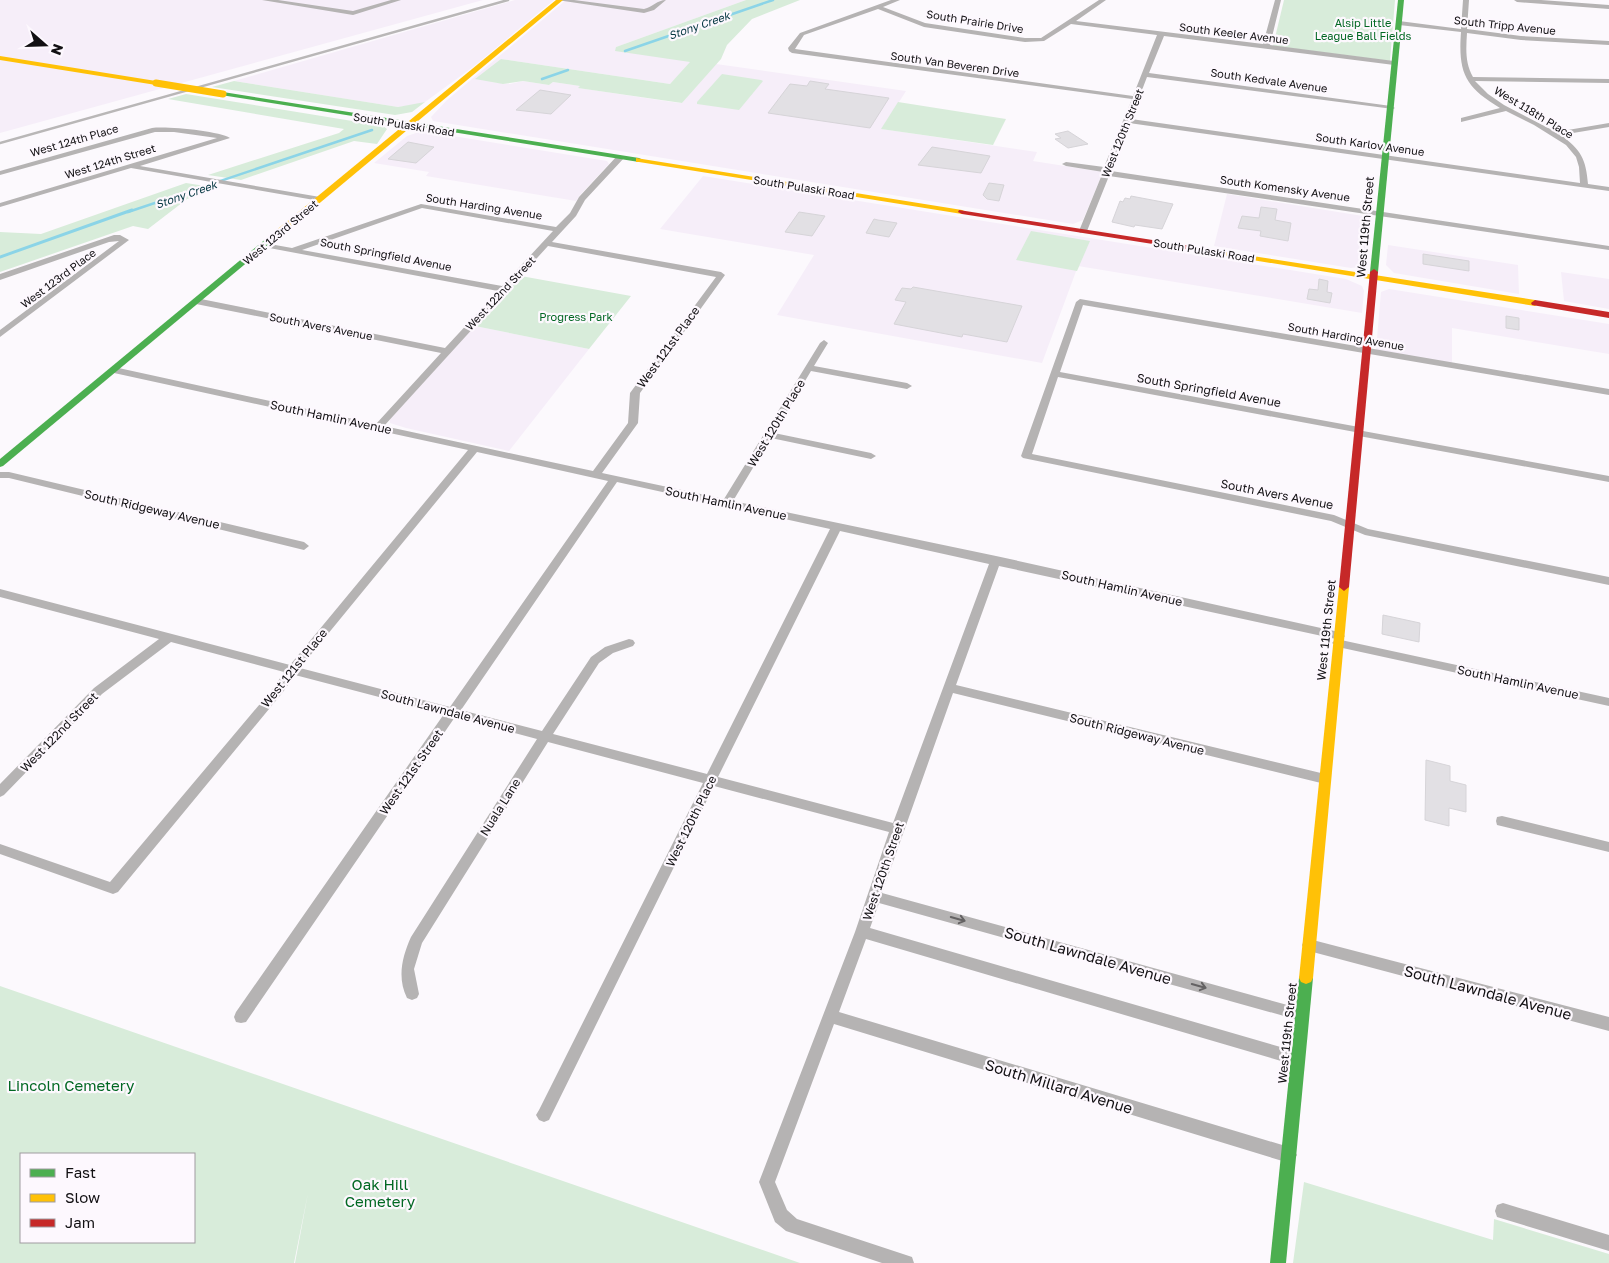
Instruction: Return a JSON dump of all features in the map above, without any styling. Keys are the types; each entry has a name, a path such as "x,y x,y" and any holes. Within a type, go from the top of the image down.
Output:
{"street":[{"path":"265,0 353,13 398,0"},
{"path":"560,0 648,10 663,0"},
{"name":"West 123rd Street","path":"0,464 560,0"},
{"path":"878,7 897,0"},
{"path":"1071,22 1103,0"},
{"path":"1266,47 1278,0"},
{"name":"West 119th Street","path":"1278,1263 1401,0"},
{"path":"1466,0 1464,68 1470,79 1609,81"},
{"path":"1517,0 1609,7"},
{"name":"South Van Beveren Drive","path":"878,7 802,34 791,48 792,51 1136,98"},
{"name":"South Prairie Drive","path":"878,7 924,24 995,36 1042,40 1071,22"},
{"name":"South Keeler Avenue","path":"1071,22 1394,63"},
{"name":"South Tripp Avenue","path":"1399,23 1521,38 1609,43"},
{"name":"West 120th Street","path":"1083,231 1161,34"},
{"name":"South Pulaski Road","path":"0,58 1609,315"},
{"name":"South Kedvale Avenue","path":"1145,75 1391,108"},
{"name":"West 118th Place","path":"1470,79 1483,93 1506,109 1555,134 1570,144 1580,157 1584,186"},
{"path":"1464,120 1506,109"},
{"name":"South Karlov Avenue","path":"1127,121 1609,189"},
{"path":"1555,134 1609,125"},
{"name":"West 124th Street","path":"0,205 226,138 174,130 155,130"},
{"name":"West 124th Place","path":"0,173 155,130"},
{"name":"West 122nd Street","path":"378,426 573,214 582,199 620,158"},
{"name":"South Komensky Avenue","path":"1066,164 1107,172 1609,248"},
{"path":"131,166 320,199"},
{"name":"South Harding Avenue","path":"293,250 421,206 558,230"},
{"name":"West 123rd Place","path":"0,277 106,240 121,238 125,240 0,334"},
{"name":"West 121st Place","path":"545,243 721,275 635,393 632,423 596,474"},
{"name":"South Springfield Avenue","path":"264,245 503,289"},
{"name":"South Avers Avenue","path":"196,301 447,351"},
{"name":"South Harding Avenue","path":"1055,374 1080,302 1609,392"},
{"name":"West 120th Place","path":"727,503 770,435 824,343"},
{"path":"809,368 907,386"},
{"name":"South Hamlin Avenue","path":"114,370 996,560 1609,702"},
{"name":"South Springfield Avenue","path":"1055,374 1609,479"},
{"name":"South Avers Avenue","path":"1055,374 1026,456 1334,518 1365,532 1609,581"},
{"path":"770,435 872,456"},
{"name":"West 121st Place","path":"0,850 113,888 279,689 292,670 475,448"},
{"name":"South Ridgeway Avenue","path":"0,475 9,475 304,546"},
{"name":"West 121st Street","path":"241,1016 615,478"},
{"name":"West 120th Place","path":"544,1115 838,526"},
{"name":"West 120th Street","path":"906,1263 792,1225 781,1216 767,1182 862,932 896,829 996,560"},
{"name":"South Lawndale Avenue","path":"0,593 896,829"},
{"name":"West 122nd Street","path":"0,792 98,691 168,638"},
{"name":"Nuala Lane","path":"412,994 407,969 416,941 595,660 609,650 629,643"},
{"name":"South Ridgeway Avenue","path":"949,688 1325,779"},
{"path":"1502,821 1609,847"},
{"name":"South Lawndale Avenue","path":"873,896 1302,1015"},
{"path":"862,932 1298,1058"},
{"name":"South Lawndale Avenue","path":"1309,945 1609,1024"},
{"name":"South Millard Avenue","path":"830,1016 1289,1155"},
{"path":"1503,1211 1609,1243"}],"shaded area":[{"path":"0,0 483,0 0,133"},
{"path":"515,0 554,0 473,67 425,102 398,107 234,81"},
{"path":"566,0 746,0 616,47 691,62 670,84 501,59 491,82 510,84 523,81 549,85 553,82 581,86 579,88 682,103 716,64 906,91 882,129 1037,152 1033,161 1103,172 1083,220 1073,224 433,121 431,117 447,100"},
{"path":"419,132 607,161 609,164 576,201 426,176 429,172 374,163 407,136"},
{"path":"703,176 1346,279 1362,286 1364,291 1362,313 1078,266 1042,363 777,315 814,255 660,229"},
{"path":"1227,194 1369,217 1371,219 1367,262 1359,267 1351,268 1214,246"},
{"path":"1388,245 1518,265 1519,294 1394,273 1386,265"},
{"path":"1561,272 1609,279 1609,309 1564,301"},
{"path":"1389,289 1609,324 1609,354 1452,328 1452,363 1376,350 1381,292"},
{"path":"475,326 589,349 509,451 390,423 390,419"}],"green space":[{"path":"746,0 800,0 752,19 727,45 721,59 682,103 578,88 580,86 553,82 549,85 523,81 503,84 475,79 501,59 670,84 690,62 615,51 616,47"},
{"name":"Alsip Little League Ball Fields","path":"1284,0 1395,0 1390,61 1273,46"},
{"path":"722,74 763,81 739,110 697,104"},
{"path":"234,81 398,107 425,102 412,112 395,115 212,87"},
{"path":"186,94 383,126 387,129 377,144 354,141 241,180 208,175 339,133 344,129 168,99"},
{"path":"898,102 1006,119 993,145 881,129"},
{"path":"186,183 218,188 187,199 148,229 133,226 0,272 0,232 41,234"},
{"path":"1031,231 1090,241 1077,271 1016,260"},
{"name":"Progress Park","path":"521,276 631,296 589,349 475,326"},
{"path":"0,986 800,1263 295,1263 308,1193 294,1263 0,1263"},
{"path":"1304,1182 1493,1240 1494,1219 1609,1254 1609,1263 1293,1263"}],"building":[{"path":"810,81 829,84 825,89 889,98 870,128 768,113 790,84 807,86"},
{"path":"540,90 571,95 551,114 516,110"},
{"path":"1068,131 1088,144 1068,148 1055,139 1061,138 1055,134"},
{"path":"408,142 434,147 416,163 388,159"},
{"path":"932,147 990,156 981,173 918,165"},
{"path":"989,183 1004,185 999,201 987,199 983,195"},
{"path":"1131,196 1173,204 1162,229 1135,225 1134,227 1112,222 1120,201 1123,202 1125,198 1130,199"},
{"path":"1261,207 1277,209 1275,220 1291,223 1288,241 1260,236 1261,231 1238,228 1242,216 1259,218"},
{"path":"799,212 825,216 812,236 785,232"},
{"path":"874,219 897,223 889,237 866,233"},
{"path":"1423,254 1469,261 1469,271 1423,264"},
{"path":"1319,279 1328,281 1327,292 1332,293 1330,303 1307,299 1309,289 1318,290"},
{"path":"913,287 1022,306 1007,342 963,334 962,337 894,324 906,302 895,300 902,288 911,289"},
{"path":"1506,316 1519,318 1519,330 1506,328"},
{"path":"1383,615 1420,623 1419,642 1382,634"},
{"path":"1426,760 1450,766 1450,781 1466,785 1466,812 1449,808 1449,826 1425,820"}],"waterway":[{"name":"Stony Creek","path":"625,51 773,0"},
{"name":"Stony Creek","path":"542,79 568,70"},
{"name":"Stony Creek","path":"128,212 372,130"},
{"name":"Stony Creek","path":"0,257 132,210"}],"railway":[{"path":"0,143 508,0"}],"traffic: fast":[{"path":"1374,272 1401,0"},
{"path":"223,94 639,160"},
{"path":"0,464 276,235"},
{"path":"1278,1263 1306,978"}],"traffic: slow":[{"path":"276,235 560,0"},
{"path":"0,58 156,83"},
{"path":"156,83 223,94"},
{"path":"639,160 962,212"},
{"path":"1191,248 1535,303"},
{"path":"1306,978 1344,587"}],"traffic: jam":[{"path":"962,212 1191,248"},
{"path":"1344,587 1374,272"},
{"path":"1535,303 1609,315"}],"park label":[{"name":"Lincoln Cemetery","path":"71,1085"},
{"name":"Oak Hill Cemetery","path":"380,1192"}]}
